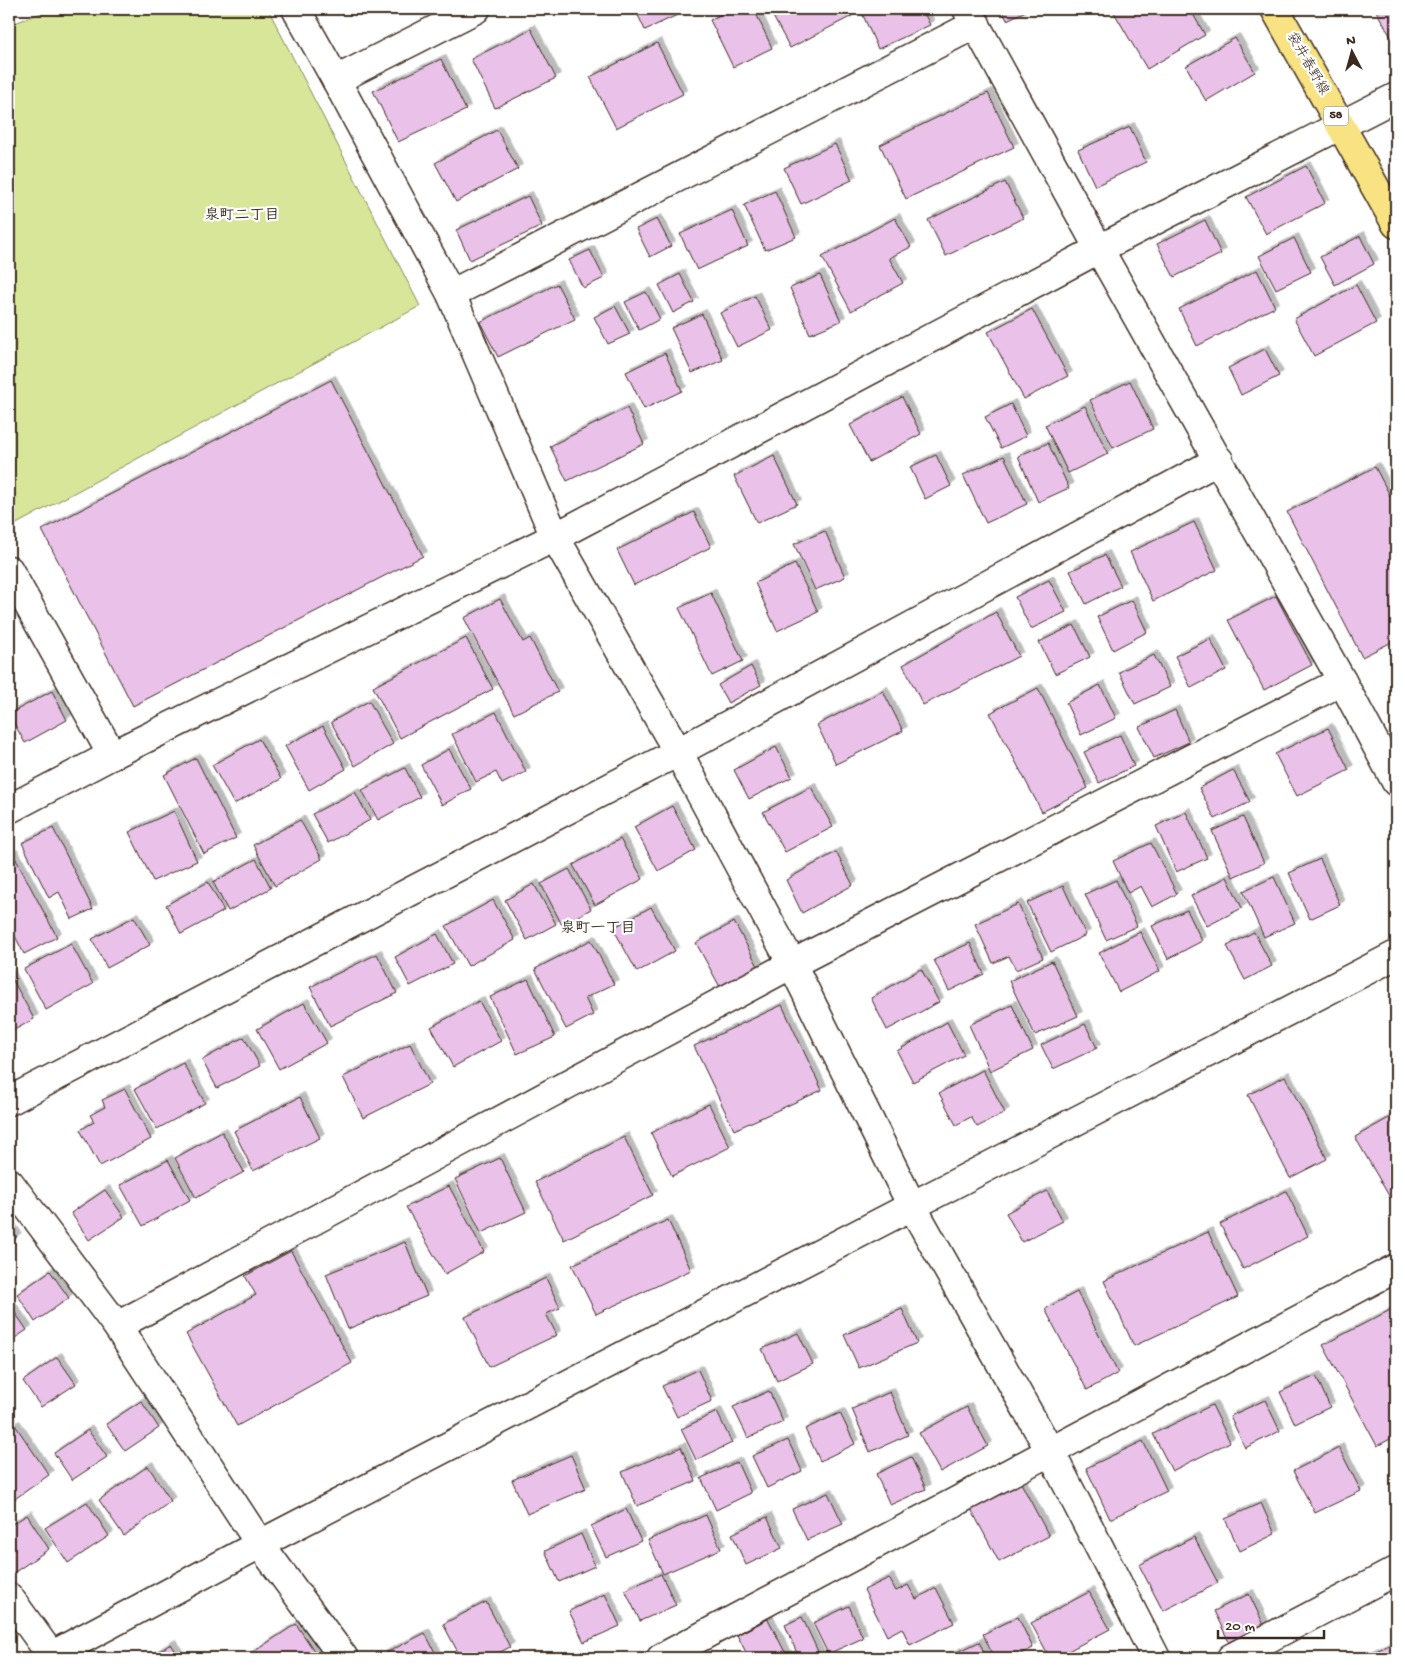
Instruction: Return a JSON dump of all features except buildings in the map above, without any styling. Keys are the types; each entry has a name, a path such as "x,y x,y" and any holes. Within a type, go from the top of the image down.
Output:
{"main road":[{"name":"袋井春野線","path":"1275,9 1396,224"}],"street":[{"path":"296,9 451,294 555,537 678,752 792,964 912,1206 1050,1451 1156,1658"},
{"path":"336,80 476,9"},
{"path":"451,294 971,17 1342,681 1396,782"},
{"path":"9,809 112,755 555,537 1099,249 1396,97"},
{"path":"9,1101 678,752 1219,460"},
{"path":"9,570 112,755"},
{"path":"117,1326 792,964 1342,681"},
{"path":"9,1597 51,1658 260,1544 1396,954"},
{"path":"9,1182 117,1326 260,1544 344,1658"},
{"path":"661,1658 1396,1268"},
{"path":"1231,1658 1396,1571"}],"green space":[{"path":"52,9 268,9 420,306 9,528 9,25"}],"district":[{"name":"泉町二丁目","path":"242,216"},
{"name":"泉町一丁目","path":"598,929"}]}
